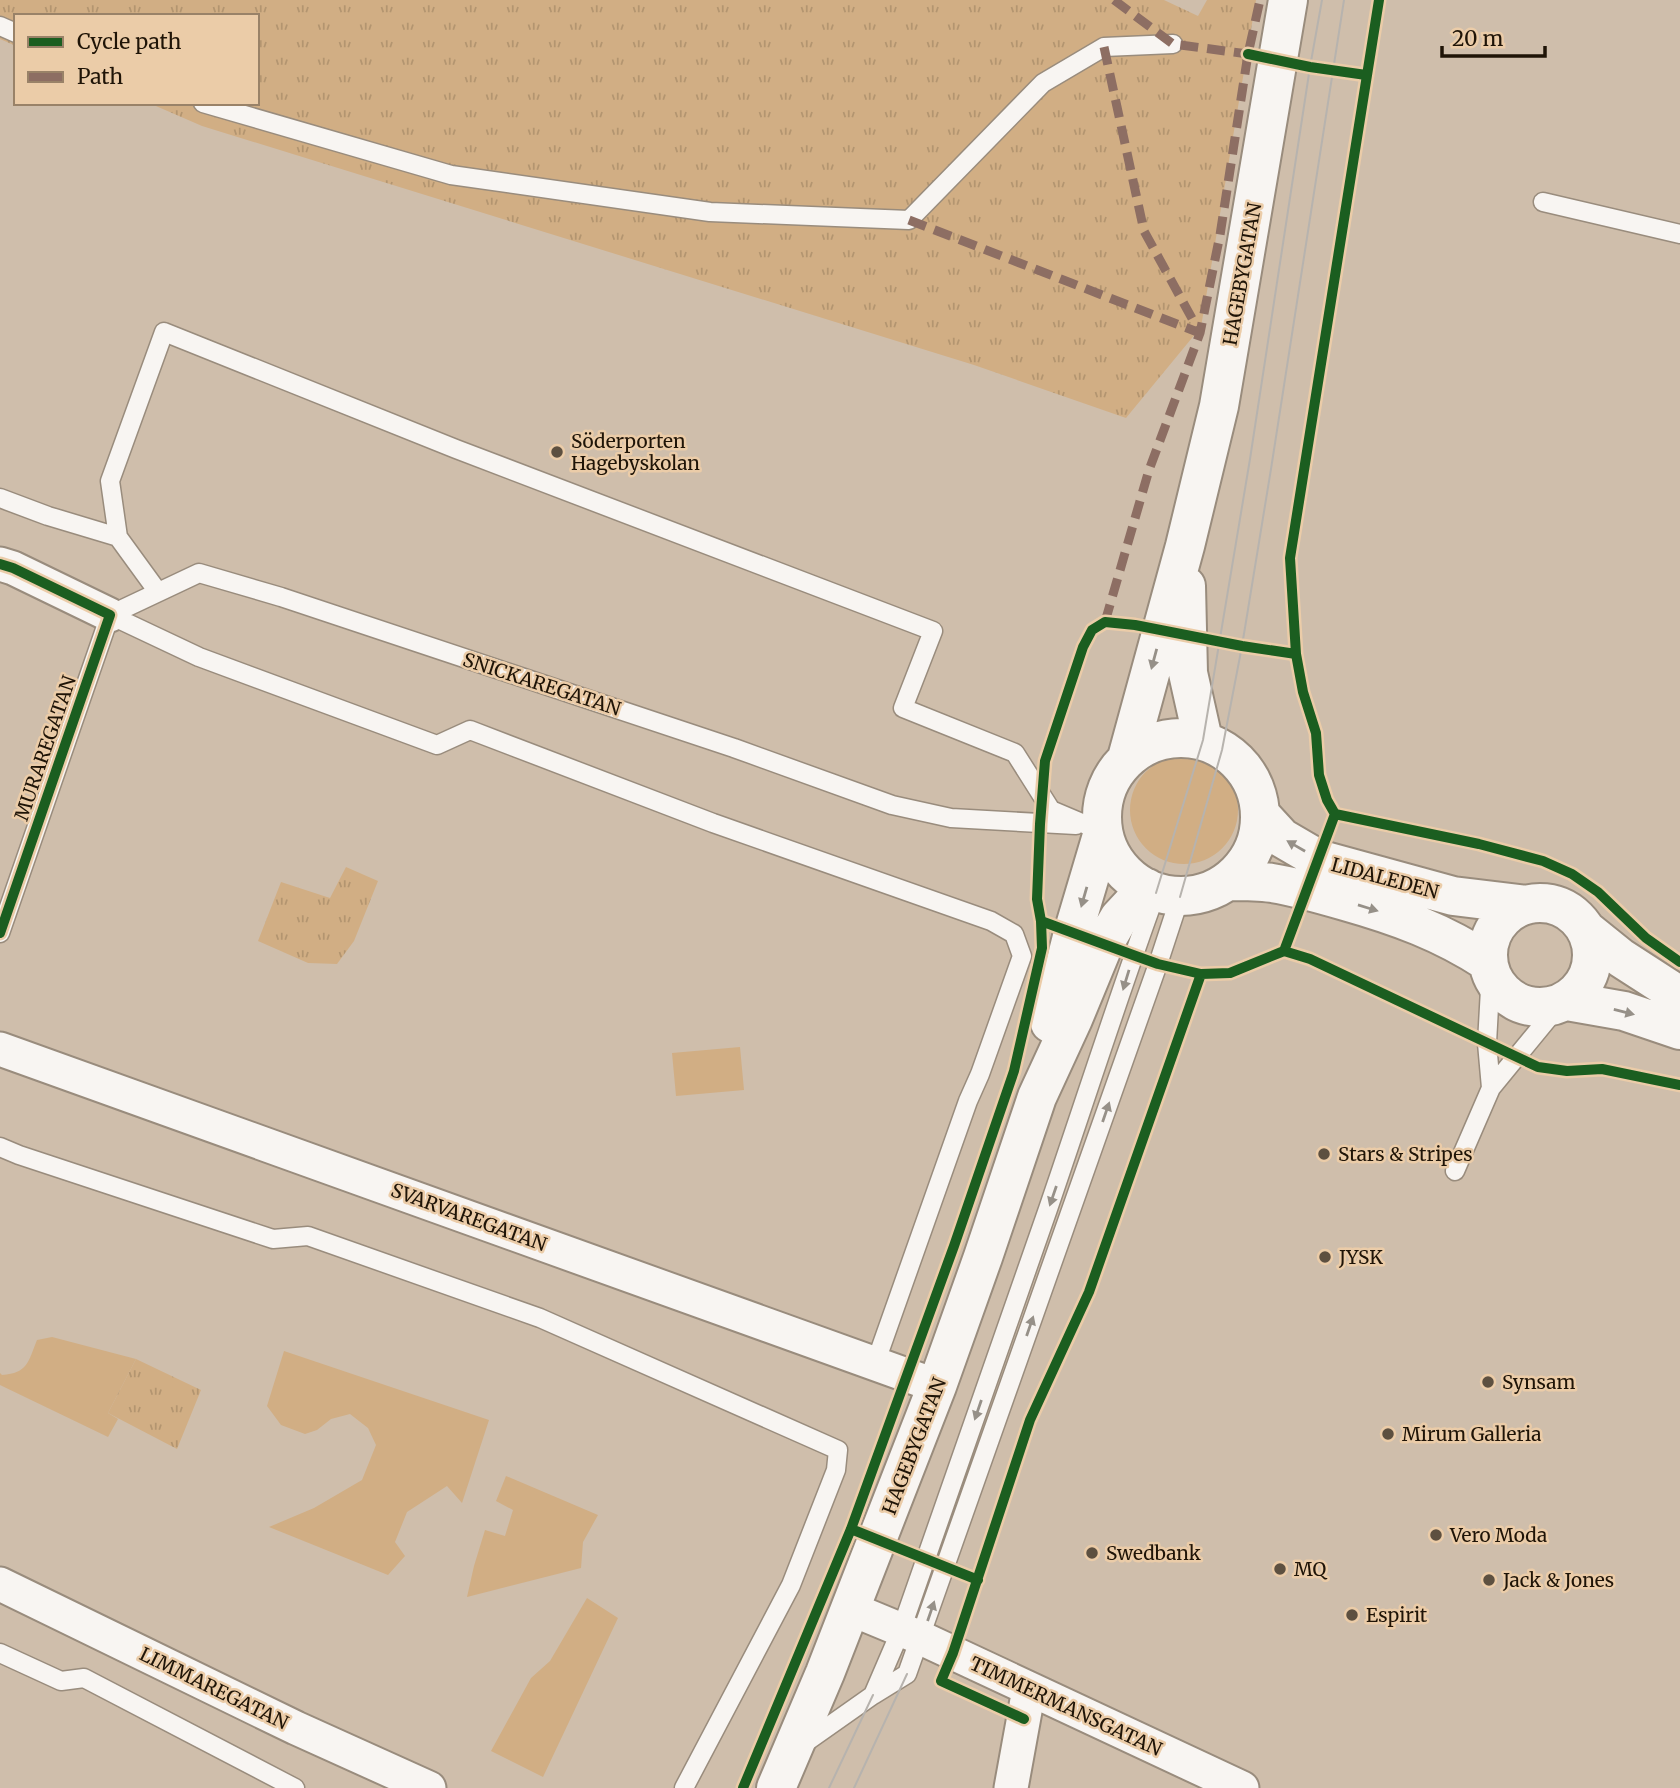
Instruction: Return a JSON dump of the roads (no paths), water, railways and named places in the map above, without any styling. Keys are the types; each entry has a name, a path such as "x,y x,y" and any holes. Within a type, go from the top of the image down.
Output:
{"street":[{"name":"HAGEBYGATAN","path":"1127,758 1185,546 1219,406 1288,0"},
{"name":"HAGEBYGATAN","path":"1185,546 1188,673 1203,740"},
{"path":"0,564 110,615"},
{"path":"1178,737 1203,740 1233,757 1242,767 1255,789 1260,814 1258,838 1248,860 1229,881 1207,892 1161,893 1133,880 1118,866 1097,827 1107,787 1127,758 1150,744 1178,737"},
{"name":"LIDALEDEN","path":"1260,814 1282,838 1318,859 1453,896 1527,905"},
{"name":"HAGEBYGATAN","path":"1037,1097 1052,1010 1097,827"},
{"name":"LIDALEDEN","path":"1229,881 1270,883 1367,907 1420,925 1463,945 1490,966"},
{"name":"HAGEBYGATAN","path":"776,1788 851,1609 937,1386 1037,1097 1104,944 1119,918 1161,893"},
{"path":"1680,996 1621,958 1585,929 1574,915 1562,908 1544,903 1527,905 1510,913 1498,924 1490,940 1490,966 1494,979 1504,993 1520,1003 1532,1006 1564,1002 1624,1011 1680,1030"},
{"path":"1564,1002 1581,988 1591,965 1591,946 1585,929"},
{"name":"SVARVAREGATAN","path":"0,1049 937,1386"},
{"name":"LIMMAREGATAN","path":"0,1584 296,1728 429,1788"},
{"name":"TIMMERMANSGATAN","path":"851,1609 911,1634 1242,1788"},
{"path":"1011,1788 1029,1689"}],"lane":[{"path":"210,105 452,175 710,212 909,220 1043,83 1104,47 1173,44"},
{"path":"1543,202 1680,233"},
{"path":"158,592 118,537 110,481 164,332 456,449 933,631 903,708 1015,753 1051,810 1097,827"},
{"path":"0,498 118,537"},
{"name":"SNICKAREGATAN","path":"110,615 199,573 281,597 734,748 892,805 951,818 1097,827"},
{"path":"110,615 199,657 437,745 470,730 713,823 991,921 1014,934 1022,956 963,1114 876,1364"},
{"name":"MURAREGATAN","path":"0,933 110,615"},
{"path":"911,1634 1133,955 1161,893"},
{"path":"791,1753 873,1695 911,1634 1158,964 1161,893"},
{"path":"1490,966 1487,1042 1491,1088"},
{"path":"1455,1171 1491,1088 1564,1002"},
{"path":"0,1147 273,1238 308,1236 540,1318 838,1450 836,1470 791,1585 684,1788"},
{"path":"0,1653 61,1681 84,1678 295,1788"}],"tram line":[{"path":"1156,893 1203,740 1322,0"},
{"path":"1180,897 1222,750 1242,646 1344,0"},
{"path":"854,1788 907,1674"},
{"path":"829,1788 873,1695"}],"place":[{"name":"Söderporten Hagebyskolan","path":"557,452"},
{"name":"Stars & Stripes","path":"1324,1154"},
{"name":"JYSK","path":"1325,1257"},
{"name":"Synsam","path":"1488,1382"},
{"name":"Mirum Galleria","path":"1388,1434"},
{"name":"Vero Moda","path":"1436,1535"},
{"name":"Swedbank","path":"1092,1553"},
{"name":"MQ","path":"1280,1569"},
{"name":"Jack & Jones","path":"1489,1580"},
{"name":"Espirit","path":"1352,1615"}]}
